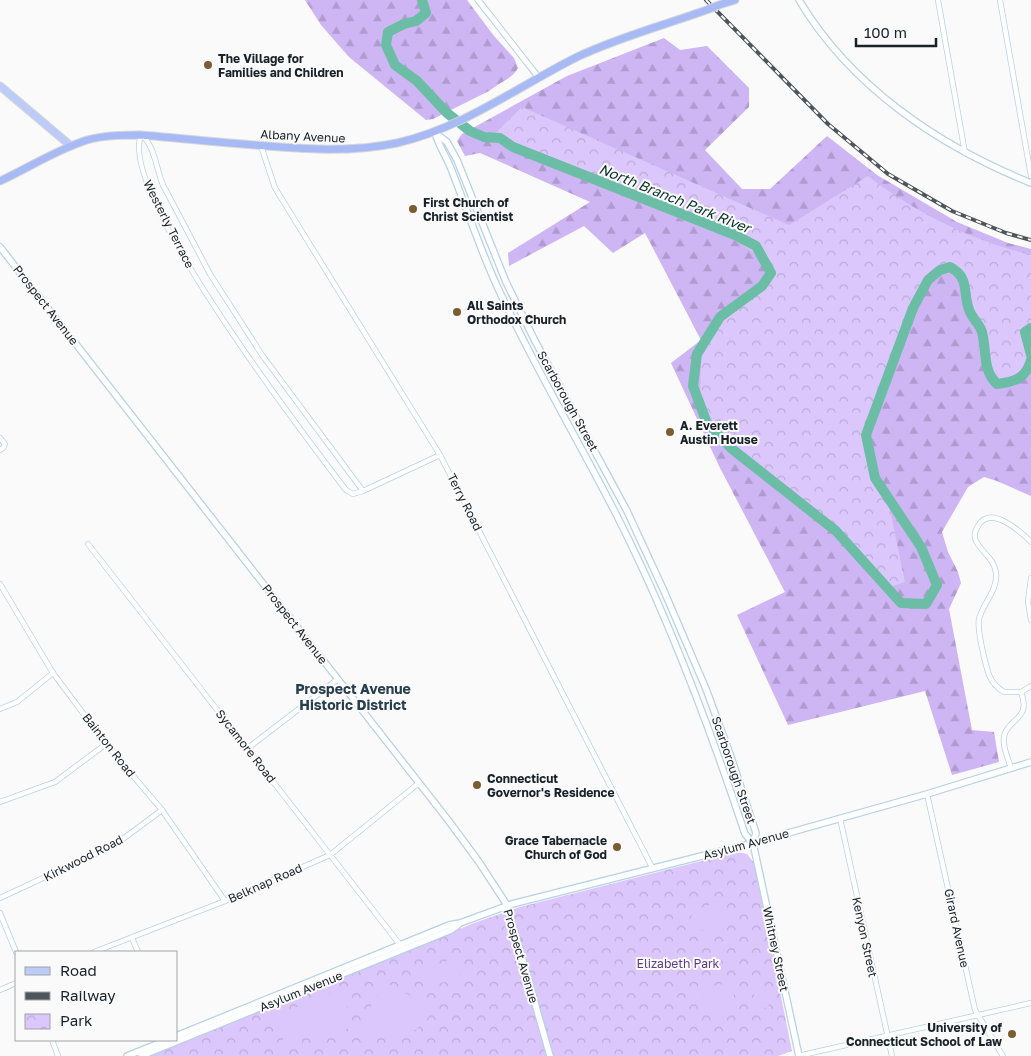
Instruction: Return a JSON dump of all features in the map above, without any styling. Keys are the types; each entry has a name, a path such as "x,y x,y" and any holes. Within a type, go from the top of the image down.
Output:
{"highway":[{"name":"Albany Avenue","path":"0,181 71,146 99,137 141,135 320,150 349,150 396,143 434,132 468,118 593,50 735,0"}],"main road":[{"path":"799,0 836,50 874,90 906,116 934,136 993,167 1031,183"},
{"path":"0,86 71,146"},
{"name":"Scarborough Street","path":"434,132 447,142 457,160 506,282 534,339 627,511 664,591 706,689 731,757 756,833 753,843"},
{"name":"Scarborough Street","path":"434,132 450,166 497,286 524,343 617,516 654,596 696,693 745,834 753,843"},
{"name":"Prospect Avenue","path":"0,247 479,862 507,905 550,1056"},
{"path":"497,286 506,282"},
{"path":"524,343 534,339"},
{"path":"572,430 582,425"},
{"path":"617,516 627,511"},
{"path":"654,596 664,591"},
{"path":"696,693 706,689"},
{"path":"720,761 731,757"},
{"name":"Asylum Avenue","path":"178,1038 401,947 449,925 460,923 507,905 753,843 927,794 1031,762"},
{"name":"Whitney Street","path":"753,843 799,1056"},
{"path":"127,1056 164,1041"},
{"name":"Asylum Avenue","path":"141,1056 172,1041"}],"street":[{"path":"478,0 539,78"},
{"path":"938,0 966,153"},
{"path":"1000,0 1031,176"},
{"name":"Westerly Terrace","path":"141,135 151,145 157,171 163,185 210,274 267,362 363,491 353,494 346,490 278,400 225,324 180,250 159,211 144,177 138,149 141,135"},
{"name":"Terry Road","path":"261,146 275,188 440,455 653,869"},
{"path":"0,438 4,444 0,450"},
{"path":"363,491 440,455"},
{"path":"1031,542 1001,519 994,517 982,521 975,533 976,540 994,564 996,574 995,585 979,620 989,674 993,682 1004,692 1021,692 1031,686"},
{"name":"Sycamore Road","path":"88,544 401,947"},
{"path":"1031,578 1028,602 1031,620"},
{"name":"Bainton Road","path":"0,584 53,673 106,744 162,810 225,901"},
{"path":"0,709 17,702 53,673"},
{"path":"248,748 338,679"},
{"path":"1011,768 1004,742 1005,732 1021,716 1023,707 1021,692"},
{"path":"0,802 55,782 106,744"},
{"name":"Belknap Road","path":"97,951 225,901 330,855 419,783"},
{"name":"Girard Avenue","path":"927,794 970,988 978,1016 1003,1056"},
{"name":"Kirkwood Road","path":"0,898 116,844 162,810"},
{"name":"Kenyon Street","path":"840,818 892,1056"},
{"path":"0,913 16,951"},
{"path":"132,938 138,951"},
{"path":"0,990 15,983"},
{"path":"799,1056 1031,1004"},
{"path":"52,1041 58,1056"}],"green space":[{"path":"305,0 467,0 494,36 514,58 518,68 509,78 489,91 433,119 426,120 349,57 321,25"},
{"path":"664,38 680,50 707,46 749,88 749,107 705,150 742,189 770,189 827,136 877,175 957,222 1008,243 1031,249 1031,496 984,477 968,487 942,532 961,583 949,609 972,730 994,732 999,762 952,775 925,691 788,725 737,615 785,592 719,466 671,363 701,340 645,233 613,253 584,226 509,266 508,253 590,202 480,153 465,156 457,141 462,134 567,76"},
{"path":"522,107 789,225 868,176 906,203 945,224 1008,249 1031,255 1031,323 1026,328 1024,334 1029,348 1031,364 1029,369 1020,378 1002,386 992,382 986,367 985,337 970,311 960,274 951,269 942,268 931,275 920,288 885,369 866,446 870,466 886,490 905,582 884,589 863,562 844,542 716,437 707,424 700,406 701,346 712,328 728,313 761,289 767,277 764,266 755,253 734,240 673,216 492,136"},
{"name":"Elizabeth Park","path":"737,852 747,854 754,863 792,1051 778,1056 146,1056 321,987 474,923 520,907"},
{"path":"717,900 726,902 728,928 706,934 691,915"},
{"path":"455,958 461,976 453,979 446,961"},
{"path":"444,962 450,980 442,983 435,965"},
{"path":"433,966 439,984 431,987 424,969"},
{"path":"387,983 409,995 431,1013 418,1028 401,1037 382,1038 362,1031 372,1004"},
{"path":"732,983 736,1009 727,1018 699,1012 704,987"},
{"path":"765,988 769,1007 757,1009 753,990"},
{"path":"341,989 354,1026 321,1039 318,1032 285,1045 275,1016"}],"waterway":[{"name":"North Branch Park River","path":"422,0 426,13 416,21 404,24 388,32 386,45 395,65 417,81 447,113 470,131 484,137 500,138 513,147 735,235 756,246 771,273 762,286 720,317 697,354 693,386 707,423 732,449 836,531 901,603 926,604 937,585 921,547 875,478 866,435 913,308 928,280 940,270 950,267 961,276 970,312 982,332 987,366 997,384 1019,378 1026,371 1031,360"},
{"name":"North Branch Park River","path":"1031,328 1025,332 1031,355"}],"railway":[{"path":"706,0 828,124 888,174 952,211 1006,233 1031,240"}],"place":[{"name":"The Village for Families and Children","path":"208,65"},
{"name":"First Church of Christ Scientist","path":"413,209"},
{"name":"All Saints Orthodox Church","path":"457,312"},
{"name":"A. Everett Austin House","path":"670,432"},
{"name":"Connecticut Governor's Residence","path":"477,785"},
{"name":"Grace Tabernacle Church of God","path":"617,847"},
{"name":"University of Connecticut School of Law","path":"1012,1034"}],"district":[{"name":"Prospect Avenue Historic District","path":"353,696"}]}
